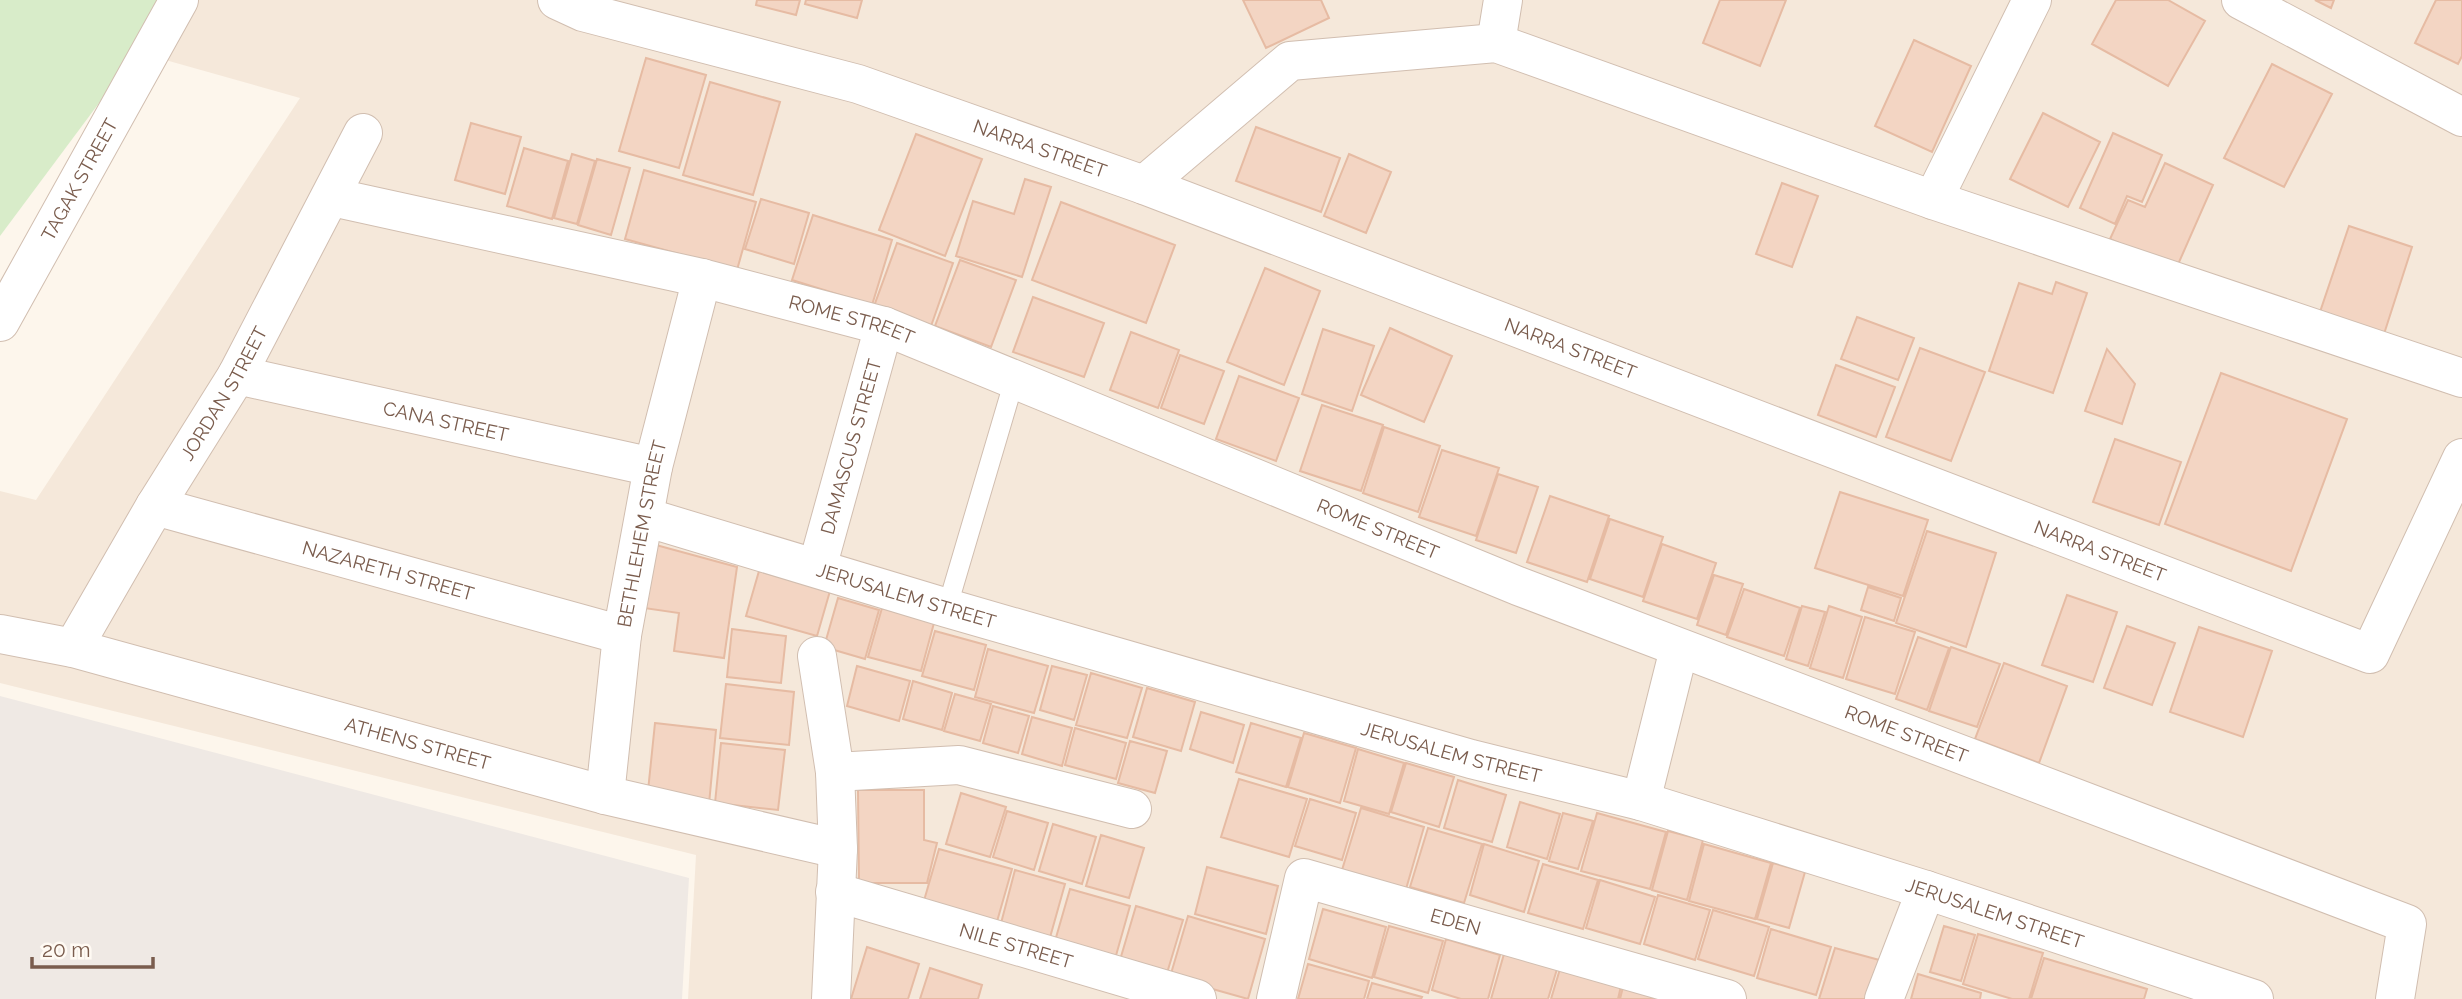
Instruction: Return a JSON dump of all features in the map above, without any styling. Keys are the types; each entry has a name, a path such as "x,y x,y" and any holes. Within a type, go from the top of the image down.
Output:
{"street":[{"name":"TAGAK STREET","path":"0,322 179,0"},
{"path":"1496,43 1503,0"},
{"path":"1933,200 2032,0"},
{"path":"2241,0 2462,117"},
{"name":"NARRA STREET","path":"576,4 858,83 1144,185 2370,654 2462,458"},
{"path":"1144,185 1290,61 1496,43 1933,200 2462,378"},
{"name":"JORDAN STREET","path":"73,648 155,506 237,375 363,133"},
{"name":"ROME STREET","path":"332,197 702,278 884,326 1518,586 2407,924 2395,999"},
{"name":"BETHLEHEM STREET","path":"605,795 622,635 653,467 702,278"},
{"name":"DAMASCUS STREET","path":"817,568 884,326"},
{"name":"CANA STREET","path":"237,375 653,467"},
{"name":"NAZARETH STREET","path":"155,506 622,635"},
{"name":"JERUSALEM STREET","path":"645,517 947,608 1471,759 1641,801 1926,890 2254,999"},
{"name":"ATHENS STREET","path":"0,634 73,648 605,795 838,849"},
{"path":"1641,801 1679,649"},
{"path":"817,656 835,772 838,849 831,999"},
{"path":"835,772 959,765 1132,809"},
{"name":"EDEN","path":"1276,999 1304,878 1727,999"},
{"path":"1884,999 1926,890"},
{"name":"NILE STREET","path":"835,892 1197,999"}],"lane":[{"path":"947,608 1014,381"}],"shaded area":[{"path":"170,0 2462,0 2462,999 688,999 696,855 0,683 0,491 36,500 300,98 137,52"},
{"path":"0,696 689,878 682,999 0,999"}],"green space":[{"path":"0,0 170,0 137,52 0,236"}],"building":[{"path":"757,0 800,0 796,15 756,5"},
{"path":"806,0 862,0 857,18 805,4"},
{"path":"1243,0 1321,0 1329,18 1266,48"},
{"path":"1720,0 1786,0 1760,66 1703,43"},
{"path":"2116,0 2168,0 2205,21 2168,86 2092,44"},
{"path":"2315,0 2334,0 2331,8"},
{"path":"2436,0 2462,0 2462,56 2458,64 2415,43"},
{"path":"1914,40 1971,66 1932,152 1875,126"},
{"path":"646,58 706,75 679,168 619,151"},
{"path":"2272,64 2332,94 2284,187 2224,158"},
{"path":"710,82 780,102 753,195 683,175"},
{"path":"2043,113 2100,142 2068,207 2010,179"},
{"path":"471,123 521,137 505,194 455,180"},
{"path":"1256,127 1340,158 1321,212 1236,181"},
{"path":"2113,133 2162,155 2142,202 2127,196 2115,224 2080,208"},
{"path":"916,134 982,159 945,256 879,230"},
{"path":"524,148 568,161 552,219 507,206"},
{"path":"572,154 595,161 577,224 554,218"},
{"path":"1349,154 1391,172 1366,233 1324,216"},
{"path":"597,159 630,168 611,235 578,225"},
{"path":"2165,163 2213,185 2176,269 2110,239 2128,200 2145,207"},
{"path":"644,170 756,202 737,270 625,239"},
{"path":"1025,179 1051,187 1022,277 956,256 973,201 1014,214"},
{"path":"1782,183 1818,196 1792,267 1756,254"},
{"path":"761,199 809,213 794,264 745,249"},
{"path":"1061,202 1175,245 1146,323 1032,280"},
{"path":"813,215 892,240 872,305 792,280"},
{"path":"2349,226 2412,247 2384,334 2320,312"},
{"path":"897,243 953,263 930,329 873,309"},
{"path":"960,260 1016,280 991,347 935,326"},
{"path":"1265,268 1320,291 1284,385 1227,362"},
{"path":"2056,282 2087,293 2053,393 1989,371 2019,283 2052,294"},
{"path":"1033,297 1104,323 1084,377 1013,352"},
{"path":"1857,317 1914,338 1898,380 1841,359"},
{"path":"1390,328 1452,356 1424,422 1361,395"},
{"path":"1323,329 1374,346 1352,411 1302,394"},
{"path":"1131,332 1179,350 1158,408 1110,390"},
{"path":"1920,348 1985,372 1951,461 1886,437"},
{"path":"2107,349 2135,384 2122,424 2085,411"},
{"path":"1180,355 1224,371 1204,424 1161,408"},
{"path":"1836,365 1895,387 1876,437 1818,415"},
{"path":"2221,373 2347,419 2291,571 2165,524"},
{"path":"1239,376 1299,398 1276,461 1216,439"},
{"path":"1322,405 1383,425 1361,491 1300,471"},
{"path":"1384,427 1440,446 1418,512 1363,493"},
{"path":"2115,439 2181,462 2159,525 2093,502"},
{"path":"1442,450 1499,468 1476,536 1419,517"},
{"path":"1498,474 1538,487 1516,553 1476,540"},
{"path":"1840,492 1928,520 1903,596 1815,568"},
{"path":"1550,496 1609,516 1587,582 1527,562"},
{"path":"1610,519 1663,537 1643,597 1590,579"},
{"path":"1927,531 1996,553 1966,647 1896,623"},
{"path":"1662,544 1716,563 1697,619 1643,601"},
{"path":"656,545 737,567 724,658 674,651 679,613 644,608"},
{"path":"759,571 830,591 817,636 746,616"},
{"path":"1714,575 1743,584 1726,635 1697,625"},
{"path":"1868,587 1901,598 1894,621 1861,610"},
{"path":"1744,589 1800,608 1784,656 1727,637"},
{"path":"2067,595 2117,612 2093,682 2042,665"},
{"path":"838,598 879,610 865,659 824,647"},
{"path":"1802,606 1825,612 1808,666 1786,659"},
{"path":"1829,606 1862,617 1843,678 1810,668"},
{"path":"882,608 934,623 921,671 868,657"},
{"path":"1865,617 1915,632 1895,694 1846,679"},
{"path":"2127,626 2175,643 2152,705 2104,688"},
{"path":"2199,627 2272,651 2243,737 2170,712"},
{"path":"732,629 786,636 781,683 727,677"},
{"path":"935,631 986,645 974,690 922,676"},
{"path":"1918,637 1949,648 1927,710 1896,699"},
{"path":"1951,647 2000,664 1977,727 1929,711"},
{"path":"988,649 1048,666 1034,713 975,697"},
{"path":"2004,663 2067,686 2039,763 1975,739"},
{"path":"857,666 910,681 899,721 847,706"},
{"path":"1052,666 1087,675 1074,720 1040,710"},
{"path":"1091,673 1142,688 1127,738 1076,725"},
{"path":"913,681 952,693 942,730 903,719"},
{"path":"726,684 794,692 789,745 720,738"},
{"path":"1147,688 1195,702 1181,751 1133,737"},
{"path":"955,694 991,704 980,741 944,731"},
{"path":"993,706 1029,716 1018,753 983,743"},
{"path":"1201,712 1244,725 1233,763 1190,749"},
{"path":"1032,717 1072,728 1062,766 1022,754"},
{"path":"655,723 716,730 709,804 648,791"},
{"path":"1251,723 1301,738 1286,787 1236,772"},
{"path":"1075,728 1126,743 1116,779 1065,765"},
{"path":"1304,733 1356,748 1340,803 1288,787"},
{"path":"1130,741 1167,751 1155,793 1118,783"},
{"path":"721,743 785,750 778,810 715,803"},
{"path":"1358,749 1404,763 1389,814 1344,801"},
{"path":"1406,763 1454,777 1439,827 1391,812"},
{"path":"1239,779 1307,799 1289,857 1221,837"},
{"path":"1458,780 1506,795 1492,842 1444,828"},
{"path":"858,790 924,790 924,840 937,843 927,883 859,883"},
{"path":"961,793 1006,807 990,857 946,844"},
{"path":"1310,799 1356,813 1342,860 1295,846"},
{"path":"1520,802 1560,814 1547,859 1507,847"},
{"path":"1361,808 1424,827 1406,889 1342,870"},
{"path":"1007,811 1048,823 1034,870 993,857"},
{"path":"1563,813 1593,821 1578,869 1549,861"},
{"path":"1597,813 1666,832 1650,889 1581,871"},
{"path":"1053,824 1096,837 1082,884 1039,871"},
{"path":"1428,828 1482,844 1464,903 1410,887"},
{"path":"1668,831 1703,840 1687,900 1652,890"},
{"path":"1101,835 1144,848 1129,898 1086,886"},
{"path":"1484,844 1539,861 1524,912 1470,895"},
{"path":"1704,844 1771,863 1755,919 1689,901"},
{"path":"939,849 1012,869 996,925 923,904"},
{"path":"1773,863 1805,872 1789,928 1757,919"},
{"path":"1543,864 1598,880 1583,929 1528,913"},
{"path":"1207,867 1278,886 1266,934 1195,914"},
{"path":"1015,870 1065,884 1049,941 1000,927"},
{"path":"1600,880 1655,897 1640,944 1586,928"},
{"path":"1070,889 1130,906 1115,959 1055,941"},
{"path":"1658,895 1710,910 1695,960 1644,944"},
{"path":"1136,906 1183,920 1167,973 1120,960"},
{"path":"1323,909 1386,927 1372,978 1309,959"},
{"path":"1713,910 1769,927 1754,976 1698,959"},
{"path":"1188,916 1265,939 1248,999 1170,977"},
{"path":"1389,926 1443,941 1428,993 1374,977"},
{"path":"1944,926 1975,935 1961,981 1930,972"},
{"path":"1771,929 1831,947 1816,995 1757,978"},
{"path":"1978,934 2043,953 2029,999 2012,999 1963,984"},
{"path":"1446,939 1500,955 1488,999 1461,999 1432,990"},
{"path":"867,947 919,964 908,999 851,999"},
{"path":"1835,948 1883,961 1872,999 1819,999"},
{"path":"1504,954 1557,969 1548,999 1491,999"},
{"path":"2044,958 2147,989 2144,999 2031,999"},
{"path":"1308,964 1369,981 1364,999 1298,999"},
{"path":"930,968 982,985 978,999 920,999"},
{"path":"1560,969 1621,986 1618,999 1551,999"},
{"path":"1918,974 1981,993 1980,999 1911,999"},
{"path":"1372,983 1422,997 1367,999"},
{"path":"1623,987 1662,999 1620,999"}]}
